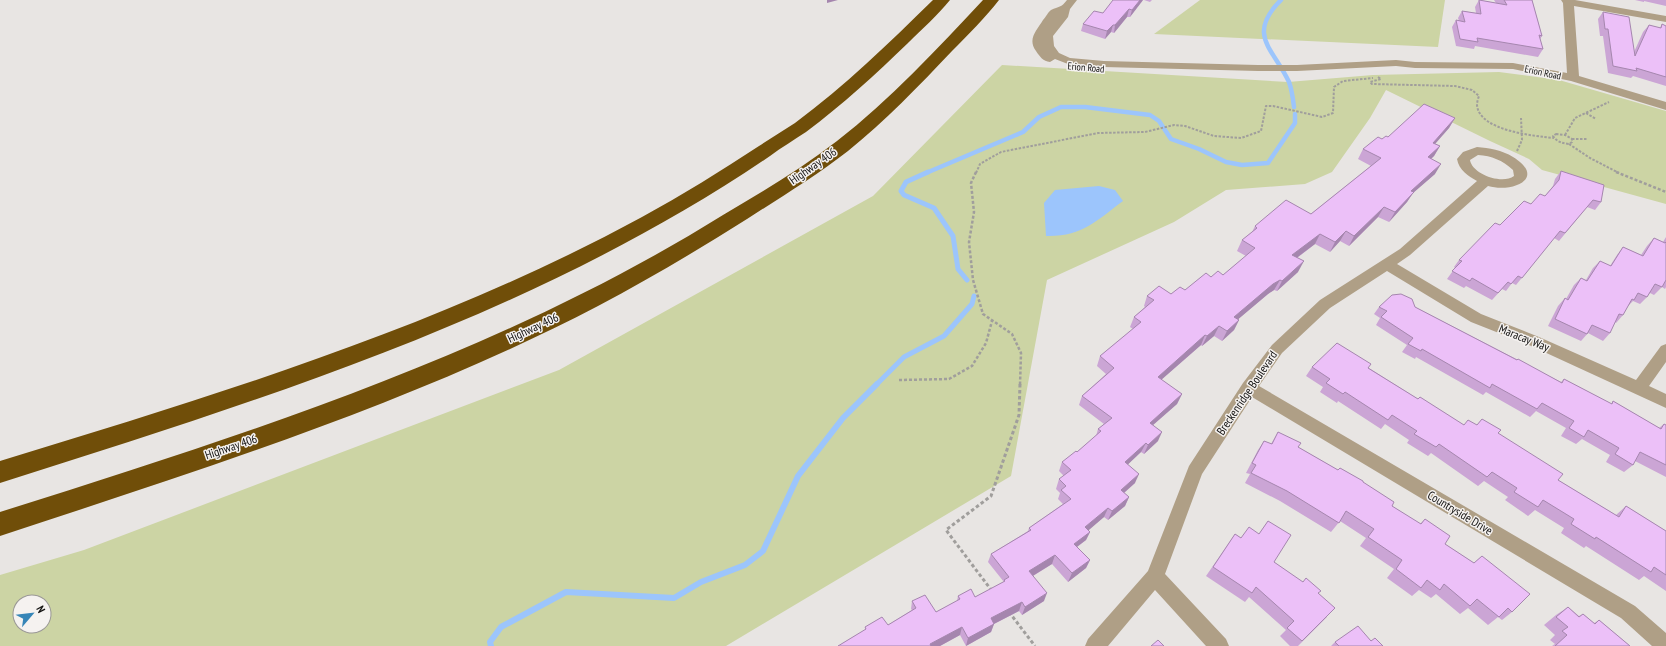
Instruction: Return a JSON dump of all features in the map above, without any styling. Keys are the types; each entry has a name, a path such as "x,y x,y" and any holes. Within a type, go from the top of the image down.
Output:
{"highway":[{"path":"0,472 151,425 296,376 445,320 560,269 641,228 715,184 805,124 856,83 899,44 942,0"},
{"name":"Highway 406","path":"0,524 335,411 495,346 598,297 680,253 731,222 851,139 923,73 991,0"}],"street":[{"path":"1573,78 1567,1 1666,19"},
{"name":"Erion Road","path":"1068,4 1054,13 1039,34 1036,42 1046,57 1062,65 1078,69 1299,71 1404,69 1415,65 1513,66 1573,78 1666,106"},
{"path":"1477,151 1495,154 1512,162 1520,172 1520,177 1517,181 1503,184 1485,180 1473,174 1465,166 1464,160 1466,156 1477,151"},
{"name":"Breckenridge Boulevard","path":"1095,646 1155,576 1195,471 1249,388 1278,349 1325,304 1405,252 1485,180"},
{"name":"Maracay Way","path":"1387,264 1476,318 1534,341 1639,388 1666,402"},
{"path":"1639,388 1666,350"},
{"name":"Countryside Drive","path":"1249,388 1628,612 1666,646"},
{"path":"1155,576 1219,646"}],"path":[{"path":"993,591 946,530 991,496 1019,415 1021,353 1012,334 983,314 975,287 969,242 974,212 972,183 980,164 1001,152 1008,150 1098,133 1145,132 1174,125 1185,126 1214,136 1241,138 1261,130 1266,106 1273,106 1322,116 1333,113 1334,88 1343,81 1379,77 1382,79 1370,82 1372,84 1455,86 1472,90 1480,96 1477,106 1482,116 1498,127 1522,134 1554,138 1561,143 1569,144 1590,158 1614,171 1666,192"},
{"path":"1565,134 1575,118 1608,103 1611,90"},
{"path":"1586,113 1596,119"},
{"path":"1512,162 1522,140 1521,118"},
{"path":"1554,138 1553,136 1556,134 1565,134 1572,139 1588,139"},
{"path":"1569,144 1572,142 1572,139"},
{"path":"899,380 949,379 972,366 986,343 992,321"},
{"path":"1007,609 1035,646"}],"green space":[{"path":"1200,0 1445,0 1438,47 1154,34"},
{"path":"1002,65 1288,82 1373,75 1499,72 1559,80 1666,111 1666,204 1542,170 1529,159 1386,90 1370,118 1332,172 1305,184 1226,190 1174,222 1047,280 1011,476 726,646 0,646 0,575 84,550 559,370 873,196"}],"water":[{"path":"1099,186 1115,190 1123,201 1096,221 1079,231 1059,236 1046,236 1044,203 1055,190"}],"building":[{"path":"1113,0 1140,0 1132,10 1129,9 1115,25 1107,31 1083,24 1094,11 1103,13"},
{"path":"1479,0 1507,5 1504,0 1532,0 1542,36 1539,35 1543,49 1477,38 1478,42 1460,39 1456,20 1465,22 1462,11 1481,14"},
{"path":"1603,12 1629,17 1635,56 1649,25 1661,28 1662,24 1666,26 1666,77 1636,68 1637,71 1613,66 1608,29 1605,29"},
{"path":"1424,104 1455,118 1433,143 1440,146 1428,157 1441,164 1411,191 1414,192 1395,212 1384,207 1354,236 1346,231 1335,242 1320,234 1292,255 1304,261 1282,281 1280,280 1273,284 1234,317 1239,320 1227,331 1219,326 1207,336 1205,335 1158,377 1182,394 1150,423 1162,432 1148,445 1146,443 1125,462 1139,474 1121,490 1129,497 1112,511 1108,508 1085,527 1090,532 1074,544 1090,560 1072,573 1055,555 1029,571 1047,593 1025,607 1022,602 991,618 994,624 968,638 962,627 930,644 931,646 838,646 866,629 865,627 882,617 888,625 916,608 912,601 925,595 936,612 960,599 958,596 971,589 975,597 1005,581 1004,580 1009,577 991,554 1031,530 1029,528 1071,499 1061,490 1066,486 1059,479 1071,470 1062,462 1076,451 1077,452 1101,431 1098,429 1112,418 1082,396 1114,368 1100,356 1141,322 1134,317 1154,300 1147,296 1159,286 1171,294 1180,287 1185,290 1206,273 1211,277 1218,271 1223,275 1255,248 1242,240 1257,228 1255,226 1286,200 1311,214 1381,158 1363,149 1378,137 1382,139 1386,136 1388,137"},
{"path":"1561,171 1604,185 1601,202 1593,200 1565,233 1560,231 1522,278 1518,276 1511,284 1508,282 1498,293 1472,278 1470,281 1452,271 1462,261 1459,260 1495,223 1500,225 1524,201 1531,204 1540,194 1545,196 1559,180"},
{"path":"1654,238 1665,243 1666,242 1666,280 1662,287 1655,284 1647,297 1638,293 1634,300 1632,299 1623,315 1619,314 1610,333 1592,325 1587,334 1555,319 1565,298 1568,300 1581,278 1587,281 1600,261 1611,266 1623,247 1643,256"},
{"path":"1401,294 1412,299 1415,307 1562,383 1564,379 1612,404 1613,401 1661,429 1664,424 1666,425 1666,465 1640,452 1633,465 1615,454 1619,448 1588,430 1584,437 1569,428 1574,421 1542,403 1537,409 1492,384 1490,388 1422,349 1421,351 1408,344 1413,338 1381,317 1387,311 1379,307 1392,295"},
{"path":"1337,343 1371,364 1368,368 1418,399 1420,397 1464,425 1468,420 1477,425 1482,419 1501,430 1498,433 1563,474 1558,480 1619,517 1626,506 1666,531 1666,575 1654,567 1651,572 1596,537 1595,539 1571,524 1574,519 1543,500 1538,507 1514,492 1517,488 1492,472 1487,477 1439,444 1436,447 1414,434 1417,431 1392,415 1388,420 1345,392 1343,394 1326,383 1330,379 1312,367"},
{"path":"1278,432 1301,443 1298,447 1338,470 1340,468 1363,481 1394,502 1392,506 1421,524 1425,519 1450,536 1445,544 1474,563 1482,556 1530,594 1512,612 1508,608 1499,617 1477,599 1470,606 1444,584 1440,590 1427,580 1421,588 1396,569 1402,560 1368,537 1374,529 1346,511 1339,523 1287,491 1251,473 1256,465 1252,463 1264,441 1272,444"},
{"path":"1268,521 1291,535 1274,562 1303,582 1306,578 1321,591 1318,593 1335,608 1302,641 1287,628 1294,621 1256,587 1252,593 1213,567 1235,534 1241,538 1249,527 1259,534"},
{"path":"1568,607 1579,617 1583,614 1595,624 1599,620 1630,646 1555,646 1567,635 1562,631 1568,627 1556,617"},
{"path":"1358,626 1371,641 1375,638 1383,646 1339,646 1335,642"},
{"path":"1158,640 1164,646 1151,646"}],"waterway":[{"path":"1281,0 1271,12 1265,23 1264,32 1270,50 1289,82 1294,107"},
{"path":"926,173 1023,132 1039,117 1061,107 1085,107 1150,115 1159,121 1171,139 1199,149 1226,162 1242,165 1268,163 1295,123 1295,114"},
{"path":"928,172 906,182 901,191 904,195 934,208 953,236 958,269 967,280"},
{"path":"491,646 490,642 501,627 566,592 674,598 701,582 745,565 763,551 798,476 843,418 904,357 944,336 972,304 974,296"}]}
